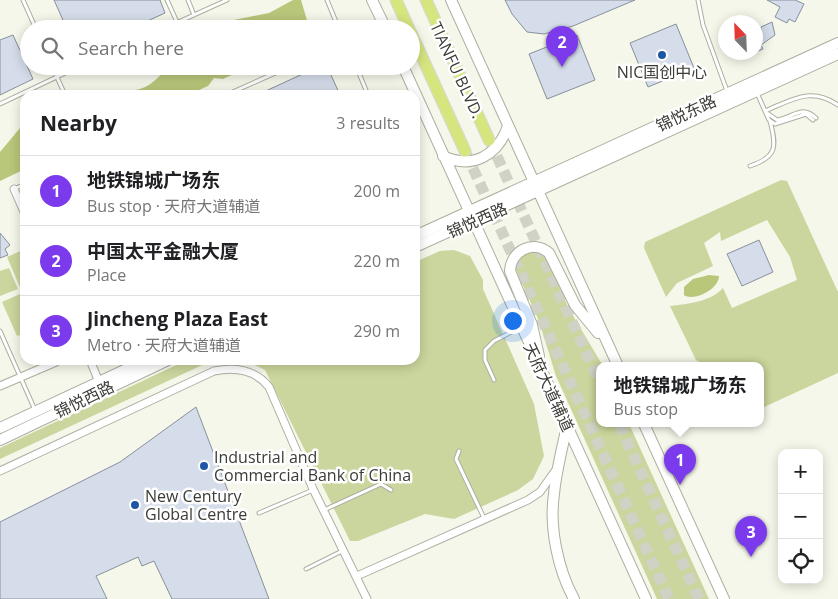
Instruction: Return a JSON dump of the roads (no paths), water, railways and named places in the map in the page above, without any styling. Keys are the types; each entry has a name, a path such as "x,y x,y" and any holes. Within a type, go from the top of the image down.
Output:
{"main road":[{"name":"TIANFU BLVD.","path":"396,0 405,20"},
{"name":"TIANFU BLVD.","path":"426,0 490,140"},
{"name":"TIANFU BLVD.","path":"420,53 465,151"}],"street":[{"path":"372,0 382,20"},
{"path":"450,0 616,362"},
{"name":"锦悦东路","path":"536,187 838,43"},
{"name":"锦悦东路","path":"536,187 838,54"},
{"name":"天府大道辅道","path":"407,75 414,90"},
{"name":"天府大道辅道","path":"420,103 646,599"},
{"path":"444,156 456,162 466,162 490,154 499,145 508,126"},
{"name":"锦悦西路","path":"420,234 471,216 536,187"},
{"path":"14,189 20,203"},
{"name":"锦悦西路","path":"420,244 471,216"},
{"path":"544,375 532,325 510,271 510,263 516,253 524,249 533,246 543,247 549,253 575,305 608,346"},
{"path":"0,386 49,365"},
{"path":"92,365 99,382"},
{"name":"锦悦西路","path":"0,428 135,365"},
{"name":"锦悦西路","path":"0,440 158,365"},
{"path":"0,471 214,371 230,368 249,371 263,379 269,387 314,489 367,599"},
{"path":"567,426 553,496 554,527 560,561 574,599"},
{"path":"645,427 724,599"},
{"path":"357,576 528,500 540,492 559,466"}],"lane":[{"path":"23,0 32,20"},
{"path":"167,0 176,20"},
{"path":"188,0 194,15"},
{"path":"182,20 227,0"},
{"path":"327,0 335,20"},
{"path":"698,0 703,25 728,94"},
{"path":"30,90 61,75"},
{"path":"237,90 270,75"},
{"path":"360,75 366,90"},
{"path":"57,77 63,90"},
{"path":"750,166 764,161 772,153 776,141 756,91"},
{"path":"0,104 20,95"},
{"path":"765,111 802,95 818,95 838,105"},
{"path":"765,111 778,120 804,111 810,112 815,119 806,114 775,124 769,120"},
{"path":"14,189 20,186"},
{"path":"494,380 485,360 485,350 494,341 521,327"},
{"path":"0,331 36,412"},
{"path":"459,451 456,459 484,519"},
{"path":"324,510 382,484 391,490"},
{"path":"259,513 314,489"},
{"path":"306,569 344,550"}],"tunnel":[{"path":"490,141 596,374"},
{"path":"466,153 669,599"},
{"path":"620,427 699,599"}],"place":[{"name":"NIC国创中心","path":"662,55"},
{"name":"中国太平金融大厦","path":"562,67"},
{"name":"Industrial and Commercial Bank of China","path":"204,466"},
{"name":"地铁锦城广场东","path":"680,485"},
{"name":"New Century Global Centre","path":"135,505"},
{"name":"Jincheng Plaza East","path":"751,557"}]}
